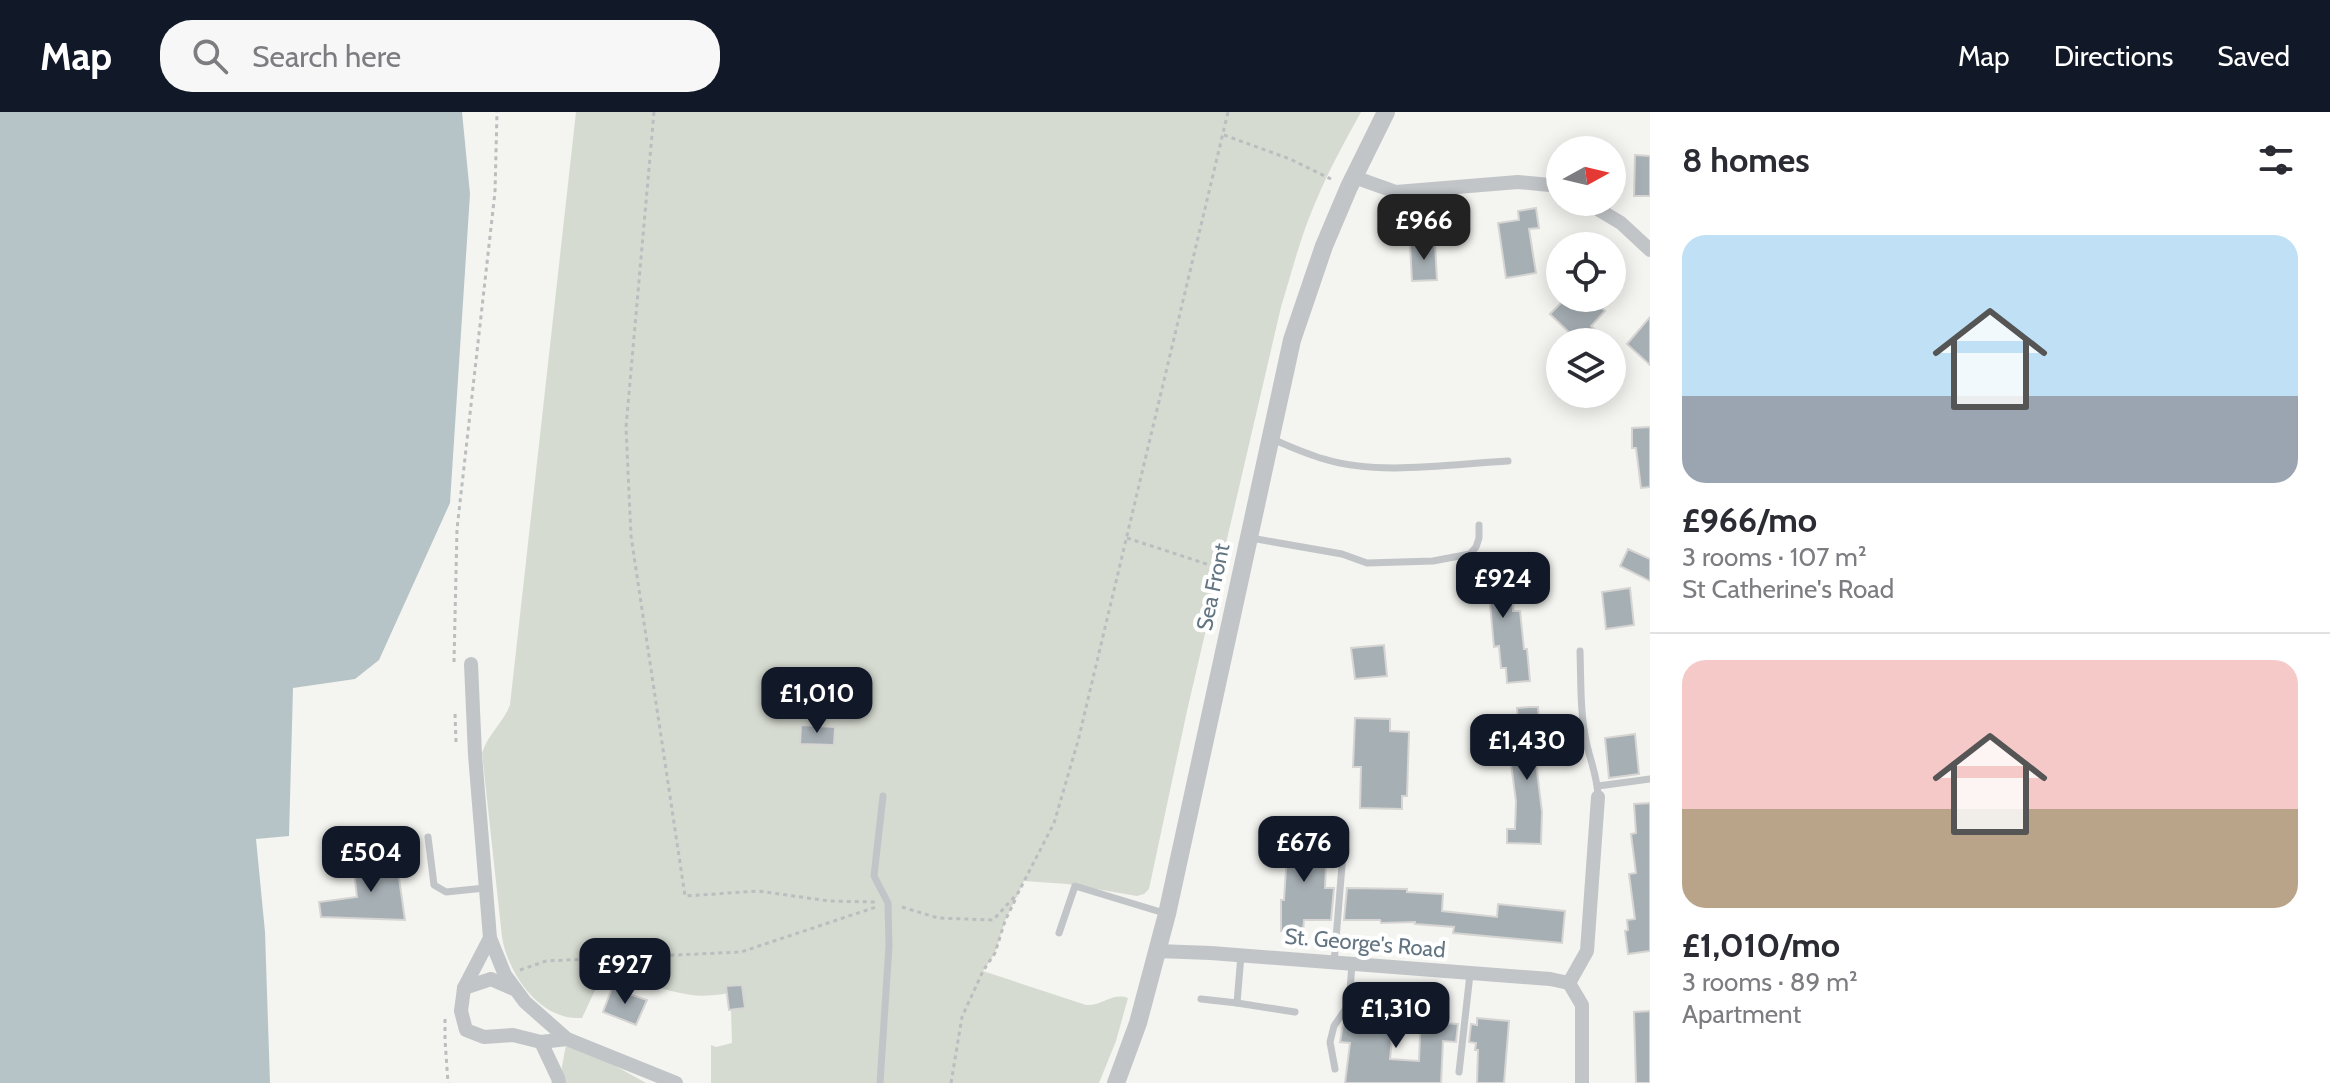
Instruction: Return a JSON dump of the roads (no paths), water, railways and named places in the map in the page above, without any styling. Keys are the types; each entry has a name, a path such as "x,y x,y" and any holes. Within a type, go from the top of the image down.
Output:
{"street":[{"name":"Sea Front","path":"1116,1083 1138,1023 1167,914 1292,340 1324,246 1386,112"},
{"path":"1351,182 1396,192 1518,182 1546,185"},
{"path":"1609,216 1650,250"},
{"path":"471,664 490,938 505,975 525,1002 567,1039 676,1083"},
{"path":"1582,1083 1582,1005 1569,983 1587,951 1598,792"},
{"path":"490,938 464,988 461,1011 466,1030 484,1037 513,1035 541,1042 567,1039"},
{"name":"St. George's Road","path":"1157,951 1550,979 1569,983"},
{"path":"464,988 491,979 514,989"},
{"path":"541,1042 559,1083"}],"lane":[{"path":"1270,438 1325,460 1358,466 1387,468 1508,461"},
{"path":"1249,538 1342,554 1367,563 1433,561 1470,554 1479,538 1479,525"},
{"path":"1580,651 1582,709 1598,792 1650,779"},
{"path":"880,1083 889,946 888,903 874,876 883,796"},
{"path":"428,837 434,885 446,892 485,888"},
{"path":"1334,963 1344,841"},
{"path":"1059,933 1075,886 1167,914"},
{"path":"1237,1003 1241,955"},
{"path":"1335,1069 1330,1042 1334,1026 1349,1004 1352,964"},
{"path":"1459,1072 1470,974"},
{"path":"1201,999 1295,1012"}]}
